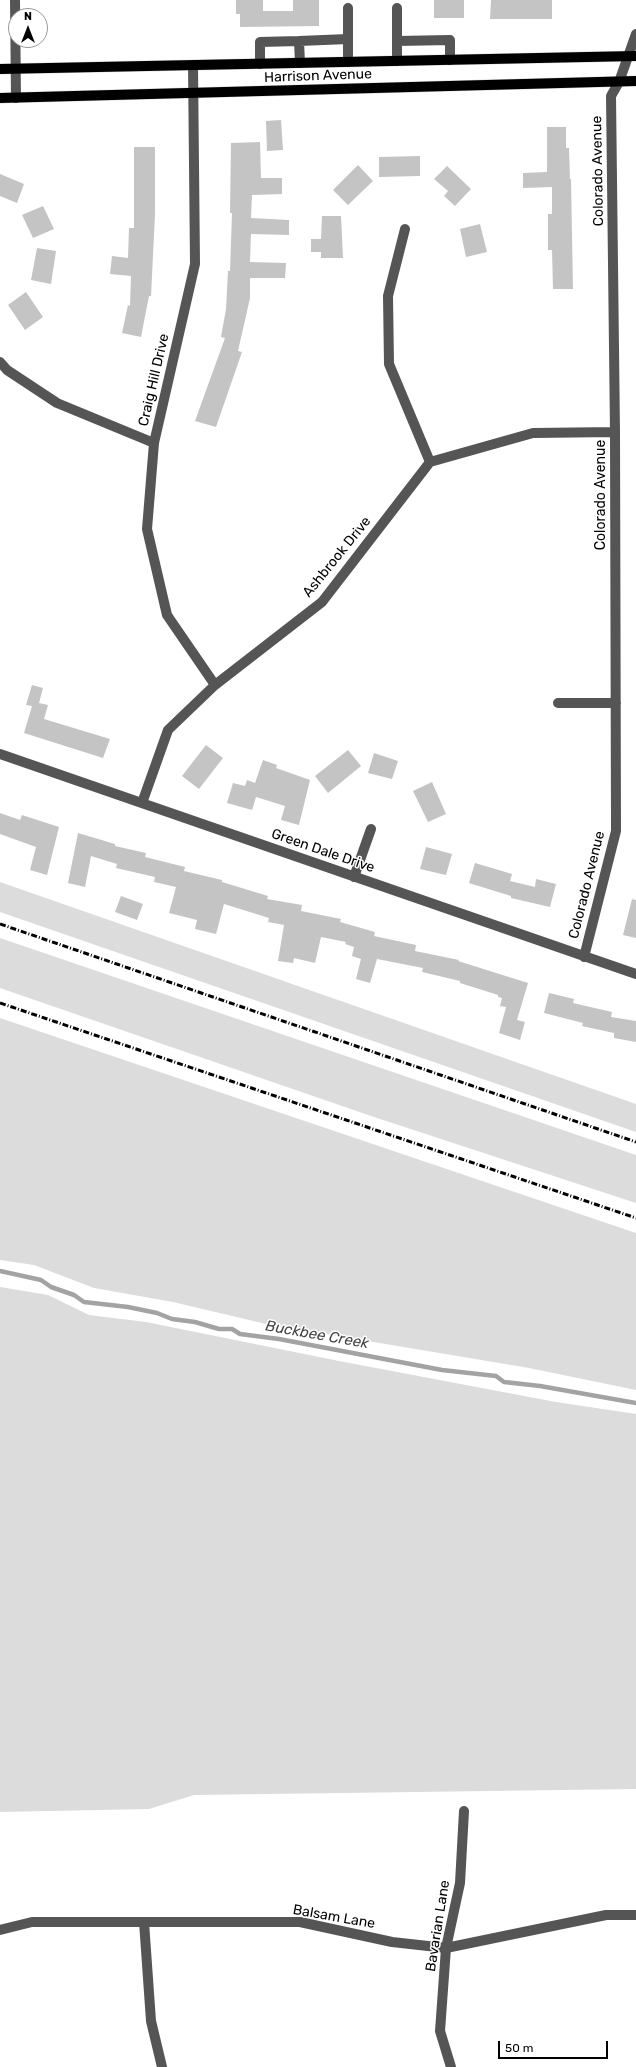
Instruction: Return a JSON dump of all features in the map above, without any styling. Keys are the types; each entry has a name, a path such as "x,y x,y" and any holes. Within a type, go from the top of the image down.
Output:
{"main road":[{"name":"Harrison Avenue","path":"0,69 632,56"},
{"name":"Harrison Avenue","path":"0,98 636,81"}],"street":[{"path":"15,0 16,98"},
{"path":"348,8 348,62"},
{"path":"397,8 397,61"},
{"name":"Colorado Avenue","path":"584,957 616,830 615,432 611,96 632,56 636,34"},
{"path":"260,64 260,42 348,39"},
{"path":"397,41 450,40 450,60"},
{"path":"299,41 300,63"},
{"name":"Craig Hill Drive","path":"193,65 192,94 195,264 154,443 147,529 167,615 215,685"},
{"path":"405,229 388,296 389,364 430,462 533,433 615,432"},
{"path":"0,362 7,370 57,403 154,443"},
{"name":"Ashbrook Drive","path":"142,803 168,730 215,685 322,602 430,462"},
{"path":"558,703 616,703"},
{"name":"Green Dale Drive","path":"0,754 636,974"},
{"path":"354,877 371,829"},
{"name":"Bavarian Lane","path":"451,2067 440,2031 446,1948 460,1883 464,1811"},
{"name":"Balsam Lane","path":"0,1930 32,1922 300,1922 392,1942 446,1948 606,1915 636,1914"},
{"path":"144,1922 151,2021 162,2067"}],"shaded area":[{"path":"0,882 636,1104 636,1132 0,912"},
{"path":"0,938 636,1155 636,1203 374,1117 0,988"},
{"path":"0,1018 636,1233 636,1390 529,1368 266,1324 173,1302 94,1288 34,1265 0,1260"},
{"path":"0,1287 48,1295 89,1315 146,1322 339,1361 556,1402 636,1414 636,1789 194,1795 149,1809 0,1812"}],"building":[{"path":"236,0 263,0 263,11 293,11 293,0 319,0 319,26 240,27 240,14 236,14"},
{"path":"434,0 464,0 464,18 434,18"},
{"path":"491,0 552,0 552,19 490,19"},
{"path":"281,120 283,150 267,151 266,121"},
{"path":"547,127 566,127 566,148 569,148 571,179 573,289 553,289 552,250 548,250 548,214 552,214 552,187 523,188 523,173 547,172"},
{"path":"260,142 261,178 282,178 282,194 252,195 251,218 289,220 289,235 251,234 250,262 286,263 285,278 250,278 250,298 238,351 242,352 216,427 195,421 225,338 221,337 226,309 228,271 230,271 232,213 230,213 231,143"},
{"path":"134,147 155,147 155,214 151,296 149,296 141,337 122,333 128,305 130,306 131,276 110,274 112,256 128,258 129,228 134,228"},
{"path":"420,156 420,176 379,177 379,157"},
{"path":"358,165 373,181 348,205 333,190"},
{"path":"447,166 471,189 455,206 444,196 448,191 434,179"},
{"path":"0,174 24,184 17,203 0,196"},
{"path":"43,206 54,229 33,238 22,215"},
{"path":"322,216 341,216 343,258 321,258 321,252 311,252 311,239 321,239"},
{"path":"480,224 487,252 466,257 460,229"},
{"path":"37,248 56,251 51,284 31,280"},
{"path":"26,292 43,317 25,330 8,305"},
{"path":"32,685 43,688 39,703 48,705 44,719 110,739 103,758 24,733 32,706 26,705"},
{"path":"206,745 223,758 199,789 182,776"},
{"path":"348,750 361,766 328,793 315,776"},
{"path":"374,753 398,761 392,779 368,773"},
{"path":"263,760 277,765 276,768 310,780 299,825 281,820 285,806 256,797 252,810 227,803 233,783 245,786 247,780 255,783"},
{"path":"432,782 446,814 428,822 413,791"},
{"path":"0,813 20,820 22,815 59,827 47,875 30,870 36,847 0,834"},
{"path":"78,833 115,844 115,846 146,853 145,857 185,867 184,871 222,880 222,882 268,896 267,899 302,905 301,911 341,919 340,922 375,932 374,936 416,945 415,951 459,960 458,961 528,983 517,1020 525,1022 520,1040 499,1033 506,1007 500,1006 502,998 498,997 498,995 460,983 460,981 422,972 423,968 377,959 370,983 356,979 361,959 352,956 354,947 345,944 346,942 321,937 315,963 294,958 293,963 278,961 284,925 268,922 269,918 224,904 216,934 195,929 197,920 169,913 176,887 154,882 155,877 116,868 117,864 91,856 85,887 68,883"},
{"path":"426,847 452,854 446,875 420,869"},
{"path":"475,863 512,874 510,881 535,887 536,879 556,884 550,907 511,898 511,896 469,883"},
{"path":"121,896 143,904 137,920 115,912"},
{"path":"632,899 636,900 636,938 623,935"},
{"path":"549,993 574,999 573,1003 612,1012 611,1017 636,1021 636,1042 614,1038 614,1033 582,1026 583,1023 544,1013"}],"waterway":[{"name":"Buckbee Creek","path":"0,1271 41,1280 51,1287 74,1295 84,1302 128,1307 157,1313 172,1319 195,1322 219,1329 232,1329 240,1334 279,1339 442,1370 496,1376 504,1382 540,1386 636,1403"}],"railway":[{"path":"0,924 636,1142"},
{"path":"0,1003 636,1218"}]}
